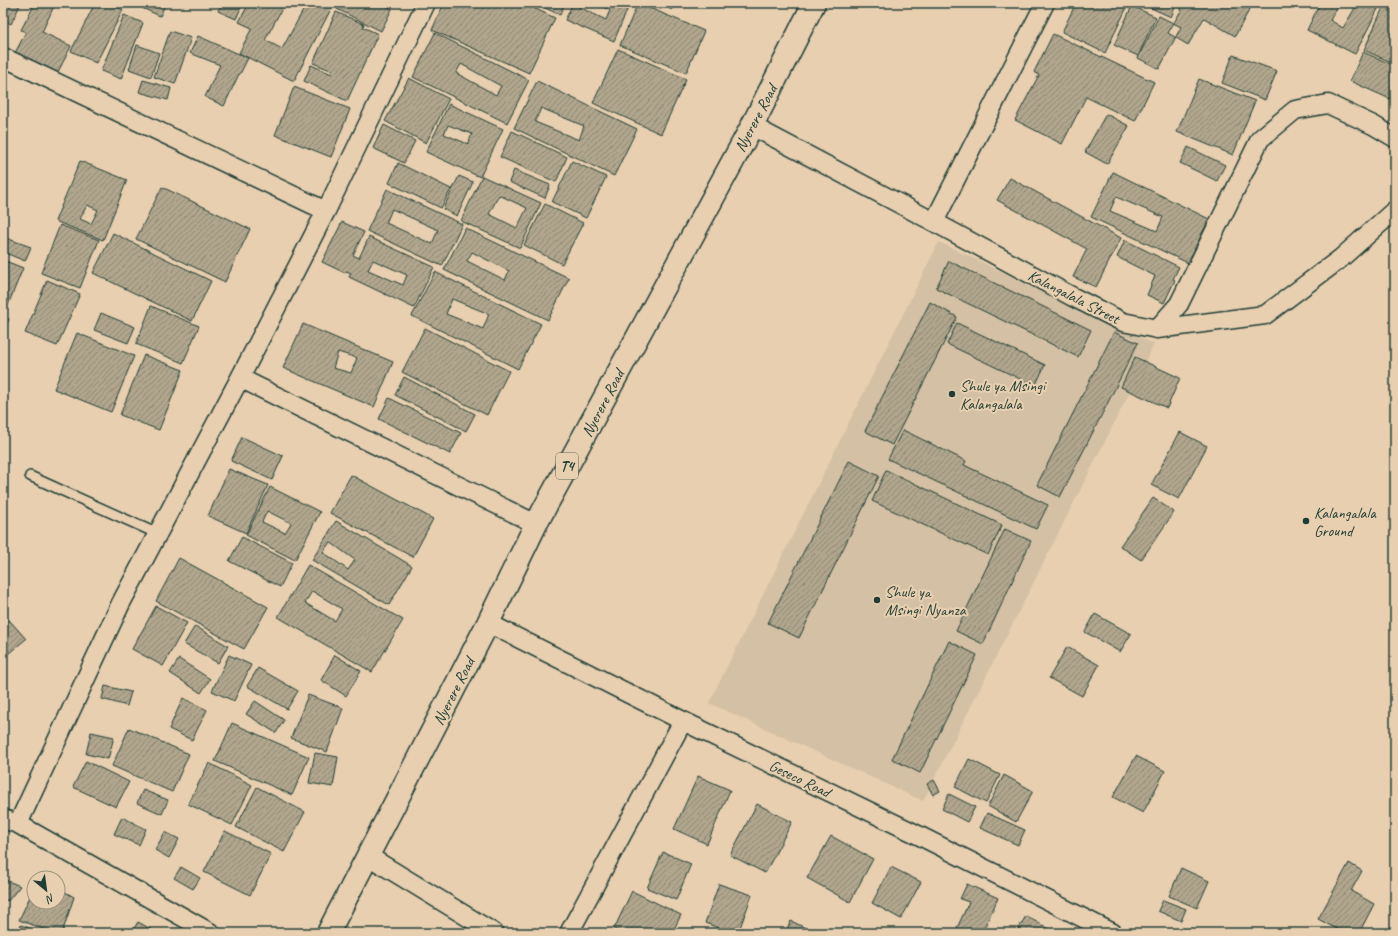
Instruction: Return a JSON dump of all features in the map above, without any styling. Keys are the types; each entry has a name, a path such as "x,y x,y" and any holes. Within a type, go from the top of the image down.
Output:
{"highway":[{"name":"Nyerere Road","path":"328,933 488,623 536,524 752,126 814,3"}],"street":[{"path":"211,933 10,821 121,603 326,211 426,3"},
{"path":"934,222 1045,3"},
{"path":"3,57 326,211"},
{"path":"1157,328 1178,304 1260,138 1295,110 1328,104 1373,125 1395,138"},
{"name":"Kalangalala Street","path":"752,126 1073,297 1123,322 1157,328 1265,315 1340,259 1395,210"},
{"path":"240,378 536,524"},
{"name":"Geseco Road","path":"488,623 683,721 912,832 1112,933"},
{"path":"569,933 683,721"},
{"path":"368,856 494,933"}],"lane":[{"path":"30,476 158,534"}],"shaded area":[{"path":"939,242 1154,344 923,801 709,703"}],"building":[{"path":"3,3 21,3 11,24 3,20"},
{"path":"35,3 55,4 42,32 71,46 57,74 15,53 26,32 21,30"},
{"path":"95,3 109,3 123,10 96,63 71,51"},
{"path":"131,3 166,3 160,16"},
{"path":"222,3 243,3 236,19 218,11"},
{"path":"249,3 255,3 263,7 265,3 285,3 265,40 282,49 305,7 297,3 334,3 294,81 239,53 252,28 239,22"},
{"path":"340,3 381,3 392,9 381,31 337,9"},
{"path":"444,3 523,3 555,18 529,73 432,30"},
{"path":"543,3 565,3 560,15 541,6"},
{"path":"573,3 578,3 577,6 606,20 610,10 594,3 630,3 614,41 565,20"},
{"path":"638,3 704,31 686,73 620,45"},
{"path":"659,3 676,3 672,10"},
{"path":"1076,3 1124,3 1128,5 1105,53 1062,32"},
{"path":"1140,3 1177,3 1171,17"},
{"path":"1172,3 1253,3 1235,36 1204,18 1188,45 1168,33 1182,9"},
{"path":"1320,3 1340,3 1330,20 1343,28 1355,8 1346,3 1381,3 1355,54 1307,30"},
{"path":"1385,3 1395,3 1395,64 1364,50"},
{"path":"1132,6 1156,17 1138,56 1114,45"},
{"path":"336,12 364,24 363,27 378,34 347,101 304,81 311,65 332,74 333,71 313,63"},
{"path":"124,15 143,23 121,79 101,71"},
{"path":"1159,16 1181,27 1159,69 1138,58"},
{"path":"170,31 191,38 175,84 154,77"},
{"path":"435,33 529,80 507,123 413,77","holes":["461,64 501,86 496,95 456,73"]},
{"path":"1053,34 1154,82 1135,121 1086,97 1062,144 1015,120 1039,75 1034,72"},
{"path":"198,36 248,58 224,106 205,97 220,65 190,53"},
{"path":"137,45 159,53 151,77 129,69"},
{"path":"618,49 686,79 661,134 593,103"},
{"path":"1363,52 1395,66 1395,88 1390,99 1350,81"},
{"path":"1233,55 1277,71 1265,100 1222,83"},
{"path":"409,78 449,99 426,143 385,121"},
{"path":"1199,79 1255,101 1233,155 1177,132"},
{"path":"143,80 171,88 168,100 139,92"},
{"path":"537,81 637,129 614,176 514,128","holes":["541,108 584,126 579,140 535,122"]},
{"path":"294,87 350,109 331,157 275,135"},
{"path":"449,104 503,129 480,177 426,152","holes":["448,125 472,134 468,144 444,134"]},
{"path":"1106,114 1129,126 1107,164 1085,152"},
{"path":"384,125 415,141 404,163 373,148"},
{"path":"512,131 567,157 556,182 500,157"},
{"path":"1188,147 1225,165 1217,181 1180,163"},
{"path":"80,161 127,180 103,240 55,221","holes":["87,205 98,210 91,224 80,219"]},
{"path":"572,161 606,177 586,218 552,202"},
{"path":"398,163 451,189 441,208 389,183"},
{"path":"514,170 550,185 545,198 509,182"},
{"path":"1113,172 1209,219 1188,263 1091,217","holes":["1116,197 1163,217 1157,231 1110,211"]},
{"path":"459,176 473,182 457,216 443,209"},
{"path":"482,176 541,203 520,248 461,221","holes":["499,195 527,208 517,228 489,214"]},
{"path":"1010,178 1121,238 1096,287 1073,277 1087,249 997,200"},
{"path":"162,187 250,229 225,282 136,239"},
{"path":"387,189 462,224 442,266 367,231","holes":["392,209 438,230 432,244 386,223"]},
{"path":"545,204 583,223 562,264 524,245"},
{"path":"342,222 364,232 353,255 359,258 369,237 434,267 414,308 349,277 351,273 346,271 345,273 322,262","holes":["373,260 407,275 403,285 368,270"]},
{"path":"60,225 99,240 80,288 41,273"},
{"path":"465,228 569,278 548,320 444,270","holes":["472,252 509,271 505,280 467,261"]},
{"path":"113,233 211,281 192,321 93,273"},
{"path":"3,237 31,247 25,261 3,252"},
{"path":"1125,240 1179,267 1173,279 1175,280 1164,303 1147,295 1155,276 1117,257"},
{"path":"3,260 23,268 6,310 3,309"},
{"path":"949,261 1091,330 1078,357 936,288"},
{"path":"435,272 541,324 518,369 412,316","holes":["452,299 489,314 483,329 446,314"]},
{"path":"47,280 80,294 57,346 25,333"},
{"path":"930,302 957,317 892,445 865,431"},
{"path":"151,306 199,326 183,363 136,344"},
{"path":"101,313 135,327 128,343 94,330"},
{"path":"3,316 9,319 3,334"},
{"path":"957,323 1045,365 1035,386 947,344"},
{"path":"303,324 393,362 374,407 283,368","holes":["338,352 357,358 351,373 333,368"]},
{"path":"425,328 509,371 487,415 402,372"},
{"path":"1114,332 1138,343 1060,497 1037,485"},
{"path":"77,333 134,356 111,412 54,389"},
{"path":"144,355 183,370 159,430 120,415"},
{"path":"1135,357 1180,378 1167,408 1121,387"},
{"path":"404,377 475,414 466,431 395,395"},
{"path":"389,398 461,433 450,454 379,419"},
{"path":"903,430 966,461 964,465 1048,505 1036,529 888,459"},
{"path":"1180,432 1207,446 1179,499 1151,485"},
{"path":"242,437 283,456 272,480 231,461"},
{"path":"849,461 879,476 799,638 768,623"},
{"path":"229,469 268,485 246,533 208,516"},
{"path":"886,470 1002,525 988,555 872,501"},
{"path":"351,475 433,519 413,557 330,513"},
{"path":"270,487 320,512 295,560 246,535","holes":["267,511 291,523 285,533 262,522"]},
{"path":"1153,498 1174,512 1141,560 1120,546"},
{"path":"336,521 412,566 389,605 312,560","holes":["330,542 355,560 348,570 323,552"]},
{"path":"1005,529 1031,541 983,644 956,631"},
{"path":"242,537 292,563 280,587 229,561"},
{"path":"179,558 268,607 244,649 156,601"},
{"path":"308,565 403,620 372,672 278,617","holes":["312,591 342,609 335,621 305,603"]},
{"path":"156,606 187,623 163,666 132,649"},
{"path":"3,613 26,639 3,658"},
{"path":"1095,614 1131,634 1120,652 1085,632"},
{"path":"195,626 228,646 218,663 184,644"},
{"path":"949,641 977,655 920,773 892,759"},
{"path":"1067,647 1099,665 1082,696 1049,678"},
{"path":"229,655 251,665 234,701 212,691"},
{"path":"335,655 361,671 346,696 321,680"},
{"path":"179,659 210,679 201,693 170,673"},
{"path":"258,668 298,691 287,709 247,686"},
{"path":"105,686 131,692 127,706 102,699"},
{"path":"308,695 343,708 327,752 291,738"},
{"path":"183,698 207,710 192,740 169,729"},
{"path":"255,701 284,720 276,733 246,714"},
{"path":"232,723 309,757 292,795 215,761"},
{"path":"129,728 189,754 172,792 112,766"},
{"path":"91,732 114,737 108,759 86,754"},
{"path":"315,753 338,757 333,787 309,783"},
{"path":"1136,756 1165,771 1143,813 1113,797"},
{"path":"969,759 1000,775 986,803 955,787"},
{"path":"86,761 129,782 116,807 73,787"},
{"path":"209,763 252,785 232,825 188,804"},
{"path":"1004,775 1033,791 1016,822 988,806"},
{"path":"698,776 730,790 707,844 674,829"},
{"path":"934,780 940,791 933,795 927,784"},
{"path":"257,787 305,812 284,852 236,827"},
{"path":"143,790 168,800 162,814 137,803"},
{"path":"949,794 975,807 967,822 942,809"},
{"path":"757,804 792,822 765,873 730,855"},
{"path":"987,813 1025,830 1018,845 980,828"},
{"path":"122,817 146,829 139,845 114,834"},
{"path":"225,831 271,854 250,895 204,872"},
{"path":"165,832 179,839 169,858 155,850"},
{"path":"831,836 873,859 850,902 807,878"},
{"path":"663,852 691,864 676,900 647,888"},
{"path":"1349,863 1362,871 1351,891 1374,904 1359,933 1344,933 1318,919"},
{"path":"181,867 200,878 193,889 174,878"},
{"path":"891,867 921,882 901,919 872,903"},
{"path":"1181,868 1209,881 1197,908 1169,896"},
{"path":"3,879 20,886 8,901 3,899"},
{"path":"719,884 752,895 738,933 733,933 705,923"},
{"path":"967,884 998,898 982,933 967,933 957,928 969,902 960,899"},
{"path":"632,891 681,915 672,933 623,933 614,929"},
{"path":"66,892 74,897 62,933 55,933 19,920 26,905 26,910 66,910"},
{"path":"1163,900 1186,909 1181,921 1158,911"},
{"path":"1026,916 1055,932 1016,933"},
{"path":"791,921 816,933 785,933"},
{"path":"138,922 158,933 131,933"},
{"path":"21,925 42,933 17,933"},
{"path":"681,929 694,933 680,933"}],"place":[{"name":"Shule ya Msingi Kalangalala","path":"952,394"},
{"name":"Kalangalala Ground","path":"1306,521"},
{"name":"Shule ya Msingi Nyanza","path":"877,600"}]}
